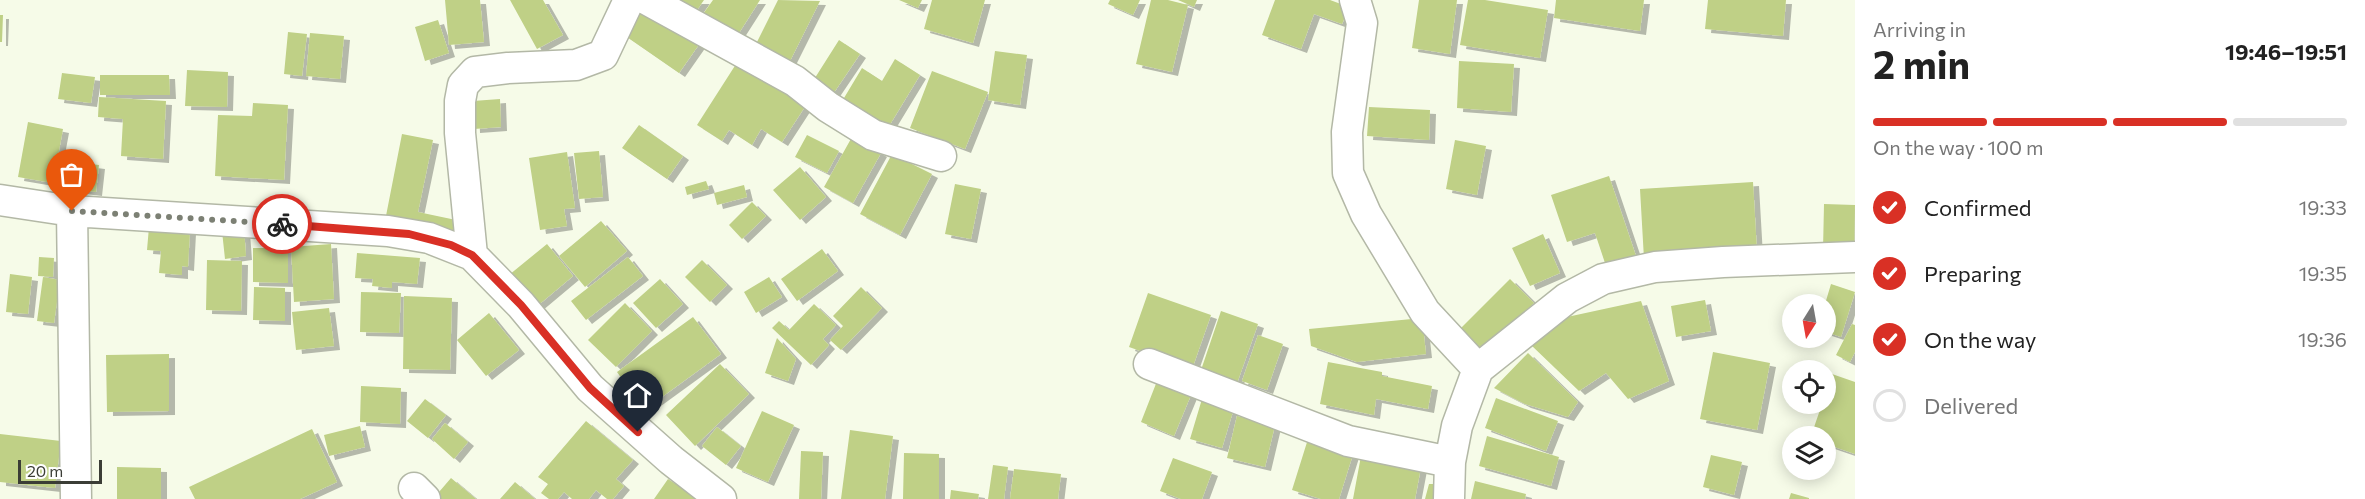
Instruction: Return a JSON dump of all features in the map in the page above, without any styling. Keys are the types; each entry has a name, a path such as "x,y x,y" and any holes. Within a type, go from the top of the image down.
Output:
{"street":[{"path":"472,255 460,133 463,85 476,72 576,65 603,55 629,0"},
{"path":"648,0 795,81 828,107 873,135 941,156"},
{"path":"1355,0 1362,24 1347,132 1348,173 1366,214 1425,312 1478,369"},
{"path":"0,200 72,211 388,231 429,238 472,255 521,305 590,388 716,498"},
{"path":"72,211 76,499"},
{"path":"1449,499 1450,462 1457,426 1478,369 1568,298 1603,279 1655,267 1855,257"},
{"path":"1149,364 1348,441 1450,462"}],"building":[{"path":"445,0 480,0 484,42 449,45"},
{"path":"510,0 543,0 563,35 537,49"},
{"path":"675,0 704,0 695,13"},
{"path":"713,0 760,0 737,36 703,14"},
{"path":"778,0 820,1 789,63 755,46"},
{"path":"899,0 922,0 918,8"},
{"path":"932,0 985,0 973,43 924,29"},
{"path":"1110,0 1140,0 1133,15 1108,4"},
{"path":"1151,0 1168,0 1188,5 1172,72 1136,64"},
{"path":"1178,0 1197,0 1194,7"},
{"path":"1275,0 1330,0 1349,7 1342,24 1314,14 1301,49 1262,35"},
{"path":"1419,0 1457,0 1450,54 1412,48"},
{"path":"1468,0 1485,0 1548,10 1540,58 1460,45"},
{"path":"1556,0 1644,0 1640,31 1554,18"},
{"path":"1708,0 1786,0 1783,36 1705,29"},
{"path":"645,5 700,43 679,73 624,35"},
{"path":"0,15 3,15 2,42 0,42"},
{"path":"438,20 449,53 425,61 415,27"},
{"path":"288,32 307,34 302,76 284,74"},
{"path":"310,33 344,36 340,79 306,76"},
{"path":"839,40 860,54 833,94 813,81"},
{"path":"995,51 1027,55 1020,105 988,100"},
{"path":"895,59 920,75 886,131 841,103 862,68 882,81"},
{"path":"738,61 806,105 782,142 761,129 752,145 729,130 722,141 697,125"},
{"path":"1459,61 1514,64 1511,112 1457,108"},
{"path":"187,70 228,72 227,107 185,106"},
{"path":"932,71 988,92 965,149 910,128"},
{"path":"62,73 95,77 91,103 58,99"},
{"path":"100,75 169,75 170,95 100,95"},
{"path":"99,97 166,101 163,159 121,156 123,119 98,117"},
{"path":"500,99 501,127 474,129 473,101"},
{"path":"253,103 288,105 284,180 215,176 218,115 252,116"},
{"path":"1369,107 1430,110 1429,140 1367,136"},
{"path":"28,122 63,129 53,183 18,177"},
{"path":"639,125 683,156 667,179 622,148"},
{"path":"402,134 433,140 418,212 456,220 453,234 385,221"},
{"path":"807,135 839,151 827,173 795,157"},
{"path":"852,137 881,153 853,203 824,187"},
{"path":"1455,140 1486,146 1477,195 1446,189"},
{"path":"599,151 603,197 579,199 574,153"},
{"path":"567,152 575,208 564,209 567,226 540,230 529,158"},
{"path":"892,154 932,174 900,235 860,214"},
{"path":"66,161 99,165 96,192 62,188"},
{"path":"800,167 826,197 800,220 773,190"},
{"path":"1609,176 1637,259 1607,269 1595,233 1567,242 1551,195"},
{"path":"706,181 709,189 687,195 685,187"},
{"path":"1753,182 1757,252 1644,259 1640,189"},
{"path":"955,184 981,189 971,239 945,234"},
{"path":"744,185 747,197 717,205 714,193"},
{"path":"752,202 766,216 742,239 729,225"},
{"path":"1824,204 1855,205 1854,251 1823,250"},
{"path":"601,221 627,251 585,287 559,256"},
{"path":"149,227 190,230 188,267 182,266 182,275 159,273 161,251 147,250"},
{"path":"244,229 246,256 225,259 222,231"},
{"path":"1543,234 1560,273 1530,286 1512,248"},
{"path":"331,244 334,299 294,302 291,247"},
{"path":"547,244 573,276 536,307 509,275"},
{"path":"253,248 288,248 288,283 253,282"},
{"path":"822,249 838,271 797,301 781,279"},
{"path":"357,253 420,258 417,284 392,282 392,288 372,286 373,279 355,278"},
{"path":"39,257 54,258 53,277 38,276"},
{"path":"628,257 643,276 586,320 571,301"},
{"path":"207,260 242,261 241,311 206,310"},
{"path":"702,260 727,285 710,302 685,277"},
{"path":"10,274 32,277 28,314 6,312"},
{"path":"43,277 60,280 54,323 37,321"},
{"path":"769,277 782,297 756,313 744,292"},
{"path":"660,279 683,304 656,328 633,303"},
{"path":"1510,279 1534,303 1482,353 1459,330"},
{"path":"1831,284 1855,292 1841,337 1836,335 1836,294 1828,294"},
{"path":"254,287 285,288 285,321 253,320"},
{"path":"861,287 882,308 841,350 830,340 843,326 833,316"},
{"path":"361,292 401,293 399,333 360,332"},
{"path":"1148,293 1211,315 1192,369 1129,347"},
{"path":"404,296 452,298 450,370 403,369"},
{"path":"1705,300 1711,331 1676,337 1671,306"},
{"path":"1641,301 1669,381 1628,399 1606,373 1579,391 1531,345 1567,317"},
{"path":"625,303 652,331 616,367 588,340"},
{"path":"814,304 836,325 823,339 829,345 811,365 772,328 779,321 789,330"},
{"path":"329,308 334,346 296,350 292,312"},
{"path":"1221,311 1258,324 1236,386 1200,373"},
{"path":"489,313 519,350 486,376 457,340"},
{"path":"693,317 721,354 644,410 617,372"},
{"path":"1422,318 1426,354 1357,362 1311,346 1309,329"},
{"path":"1852,324 1855,325 1855,352 1850,362 1836,355"},
{"path":"1258,335 1283,344 1267,390 1242,381"},
{"path":"777,338 796,359 788,381 765,373"},
{"path":"1713,352 1770,363 1757,430 1700,419"},
{"path":"1528,353 1578,402 1568,417 1525,404 1494,388"},
{"path":"169,354 169,411 107,412 106,355"},
{"path":"1328,362 1382,372 1382,376 1432,386 1428,409 1376,399 1374,415 1320,404"},
{"path":"720,364 749,394 695,446 666,415"},
{"path":"1836,375 1855,382 1855,454 1836,447 1836,426 1814,426 1819,414 1836,414"},
{"path":"1159,376 1193,390 1174,436 1141,422"},
{"path":"361,386 401,388 400,424 360,422"},
{"path":"1496,398 1558,421 1546,451 1485,428"},
{"path":"425,399 446,415 428,438 407,421"},
{"path":"1202,399 1234,408 1222,448 1190,439"},
{"path":"762,411 794,425 768,482 736,468"},
{"path":"1237,416 1275,425 1265,467 1227,458"},
{"path":"586,421 633,460 616,479 624,486 613,499 607,499 596,490 589,499 572,499 564,492 558,499 549,499 541,493 548,484 538,477"},
{"path":"445,423 468,442 454,459 432,439"},
{"path":"360,426 365,447 329,456 324,435"},
{"path":"717,427 741,446 726,465 702,446"},
{"path":"312,429 337,482 300,499 195,499 189,487"},
{"path":"850,430 893,436 885,499 841,499"},
{"path":"0,434 61,441 55,488 0,482"},
{"path":"1487,436 1559,457 1551,486 1479,466"},
{"path":"1308,439 1353,454 1339,499 1321,499 1292,490"},
{"path":"801,451 823,452 821,499 799,499"},
{"path":"904,453 939,454 939,499 903,499"},
{"path":"1711,455 1742,462 1734,495 1703,487"},
{"path":"1361,456 1421,467 1415,499 1353,499"},
{"path":"1173,458 1212,472 1202,499 1181,499 1160,491"},
{"path":"993,465 1008,467 1004,499 988,499"},
{"path":"117,467 161,468 161,499 117,499"},
{"path":"1014,469 1061,474 1058,499 1010,499"},
{"path":"451,478 476,499 433,499"},
{"path":"668,479 699,499 654,499"},
{"path":"1475,481 1526,494 1525,499 1471,499"},
{"path":"515,482 535,499 500,499"},
{"path":"1429,484 1444,484 1443,499 1425,499"},
{"path":"951,490 979,494 978,499 950,499"},
{"path":"1791,493 1809,498 1809,499 1789,499"}],"way so far":[{"path":"72,211 282,224"}],"route":[{"path":"282,224 409,234 451,245 472,255 521,305 590,388 638,432"}]}
